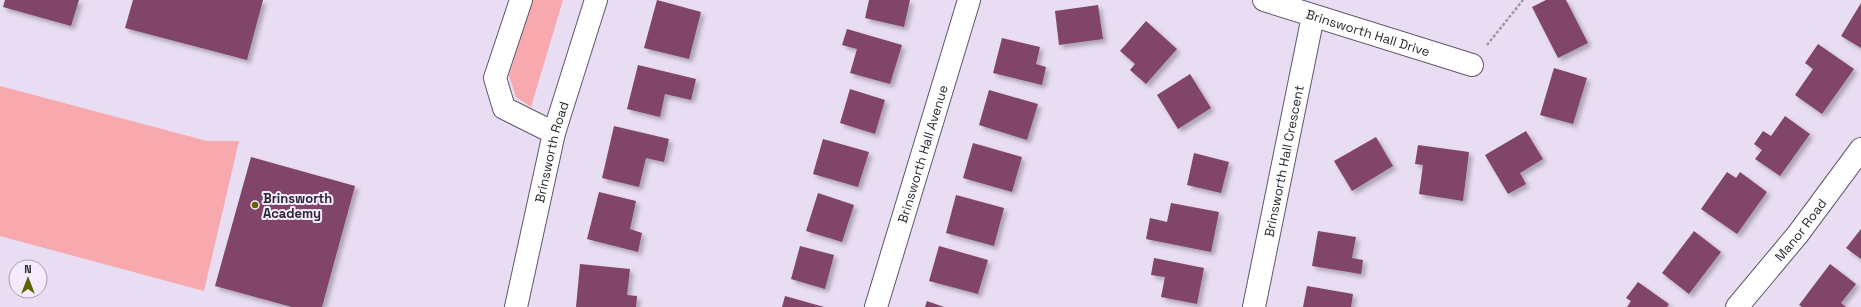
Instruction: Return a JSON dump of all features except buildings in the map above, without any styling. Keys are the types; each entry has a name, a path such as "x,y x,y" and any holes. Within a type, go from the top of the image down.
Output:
{"street":[{"path":"520,0 495,78 504,108 554,133"},
{"name":"Brinsworth Road","path":"516,307 554,133 596,0"},
{"name":"Brinsworth Hall Avenue","path":"876,307 969,0"},
{"name":"Brinsworth Hall Drive","path":"1264,0 1472,65"},
{"name":"Brinsworth Hall Crescent","path":"1254,307 1313,16"},
{"name":"Manor Road","path":"1737,307 1798,234 1861,149"}],"path":[{"path":"1472,65 1522,0"}],"shaded area":[{"path":"532,0 563,0 531,107 516,97 509,76"},
{"path":"0,86 207,141 239,141 204,291 0,236"}],"place":[{"name":"Brinsworth Academy","path":"255,205"}]}
